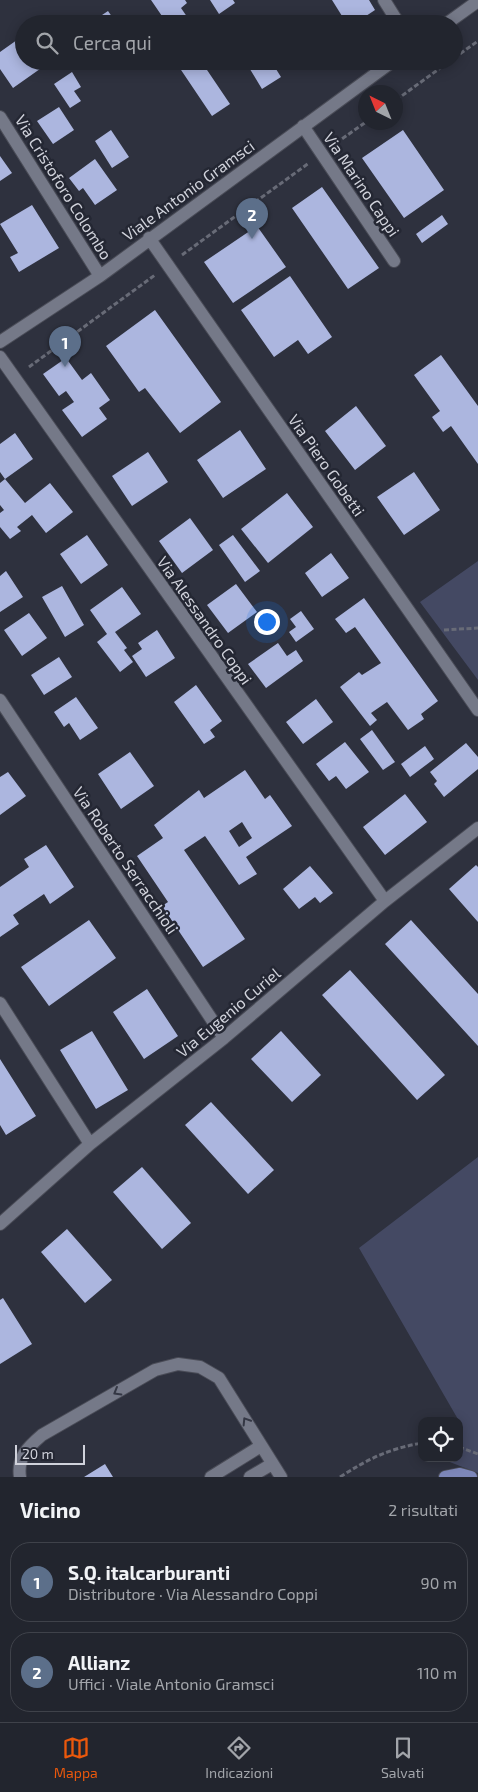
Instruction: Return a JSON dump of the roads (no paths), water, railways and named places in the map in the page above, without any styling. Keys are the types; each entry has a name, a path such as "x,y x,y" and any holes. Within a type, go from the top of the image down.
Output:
{"main road":[{"path":"445,1477 460,1474 471,1477"}],"street":[{"path":"384,0 393,15"},
{"path":"459,15 478,1"},
{"name":"Viale Antonio Gramsci","path":"0,342 100,276 381,70"},
{"name":"Via Cristoforo Colombo","path":"0,116 100,276"},
{"name":"Via Marino Cappi","path":"303,126 394,261"},
{"name":"Via Piero Gobetti","path":"150,238 478,710"},
{"name":"Via Alessandro Coppi","path":"0,357 385,901"},
{"name":"Via Roberto Serracchioli","path":"0,700 224,1038"},
{"name":"Via Eugenio Curiel","path":"0,1224 90,1144 224,1038 385,901 478,828"},
{"path":"0,1003 90,1144"},
{"path":"20,1477 20,1460 28,1447 42,1435 154,1370 178,1364 200,1367 219,1378 281,1477"},
{"path":"211,1477 262,1446"},
{"path":"250,1477 272,1464"}],"place":[{"name":"Allianz","path":"252,239"},
{"name":"S.Q. italcarburanti","path":"65,367"}]}
